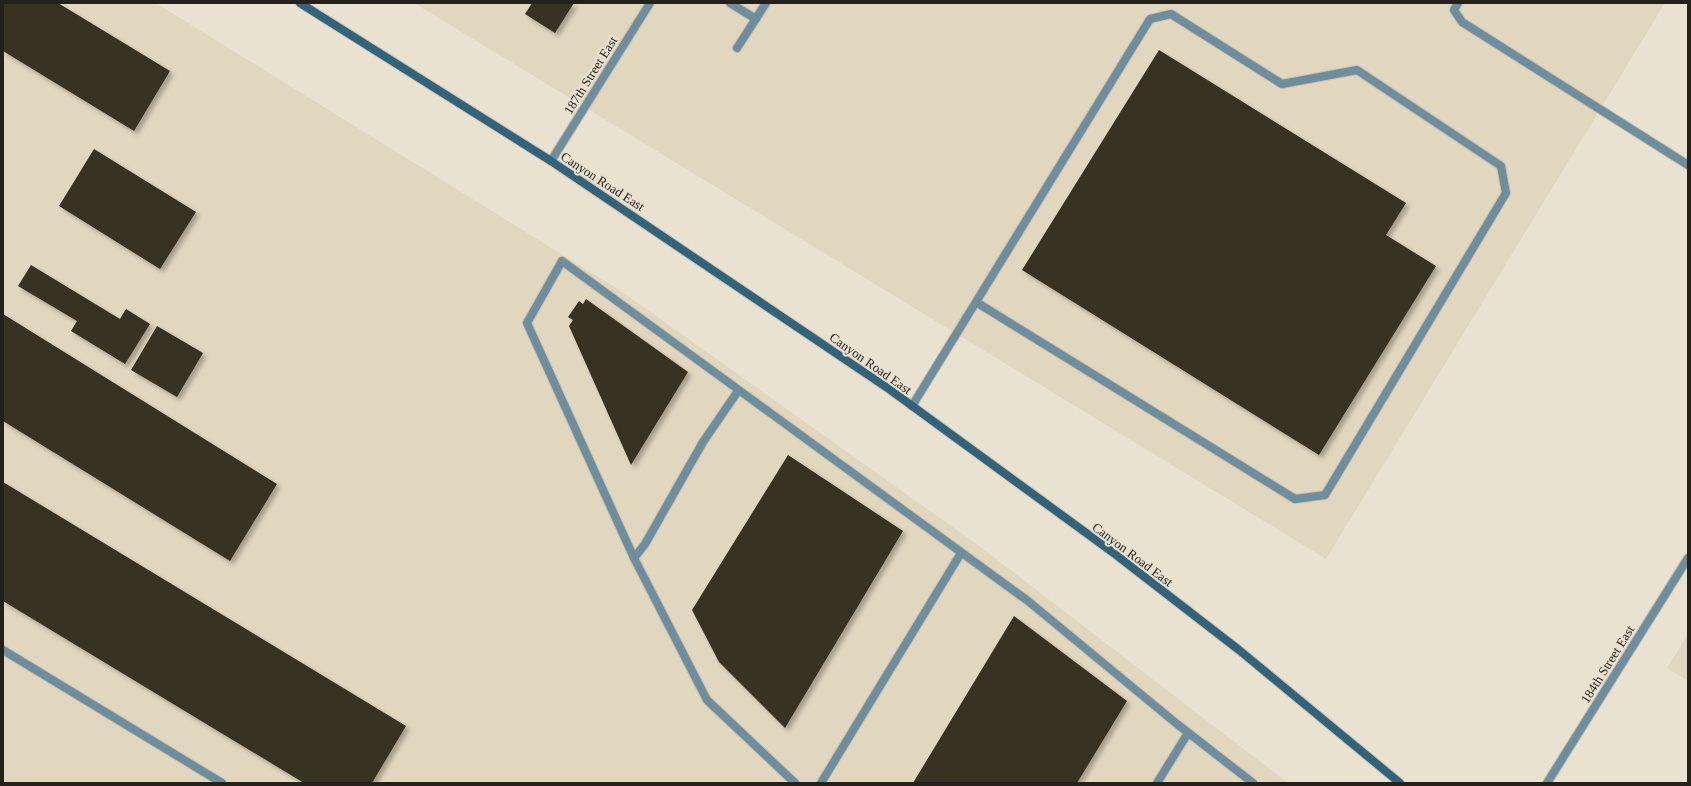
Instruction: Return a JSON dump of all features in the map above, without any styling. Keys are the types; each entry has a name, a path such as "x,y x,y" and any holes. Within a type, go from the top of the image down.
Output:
{"main road":[{"name":"Canyon Road East","path":"300,3 551,161 651,227 912,406 1115,554 1239,650 1400,783"}],"street":[{"name":"187th Street East","path":"551,161 650,3"},
{"path":"730,3 756,19"},
{"path":"737,48 766,3"},
{"path":"1458,3 1454,10 1462,22 1688,165"},
{"path":"912,406 1150,19 1171,14 1282,84 1358,70 1501,166 1506,193 1325,495 1295,499 976,302"},
{"path":"795,783 707,700 634,558 527,323 562,261 738,391 1028,601 1188,733 1253,783"},
{"path":"634,558 645,544 703,442 738,391"},
{"path":"822,783 961,553"},
{"name":"184th Street East","path":"1547,783 1688,558"},
{"path":"3,650 222,783"},
{"path":"1157,783 1188,733"}],"shaded area":[{"path":"3,3 156,3 618,289 978,545 1288,783 3,783"},
{"path":"414,3 1665,3 1326,559"},
{"path":"1688,634 1688,681 1667,668"}],"building":[{"path":"3,3 58,3 170,71 134,131 3,51"},
{"path":"532,3 574,3 555,33 525,14"},
{"path":"1159,50 1406,203 1386,235 1436,266 1319,455 1022,270"},
{"path":"94,149 196,212 160,269 59,206"},
{"path":"31,265 120,319 126,309 150,324 125,364 71,331 77,321 18,286"},
{"path":"586,299 688,372 631,465 569,326 573,320 568,317 579,301 583,304"},
{"path":"3,314 277,484 230,561 3,421"},
{"path":"157,326 203,353 177,397 131,370"},
{"path":"788,455 903,531 785,728 719,662 692,610"},
{"path":"3,482 406,726 372,783 304,783 3,601"},
{"path":"1014,616 1127,701 1077,783 913,783"}]}
